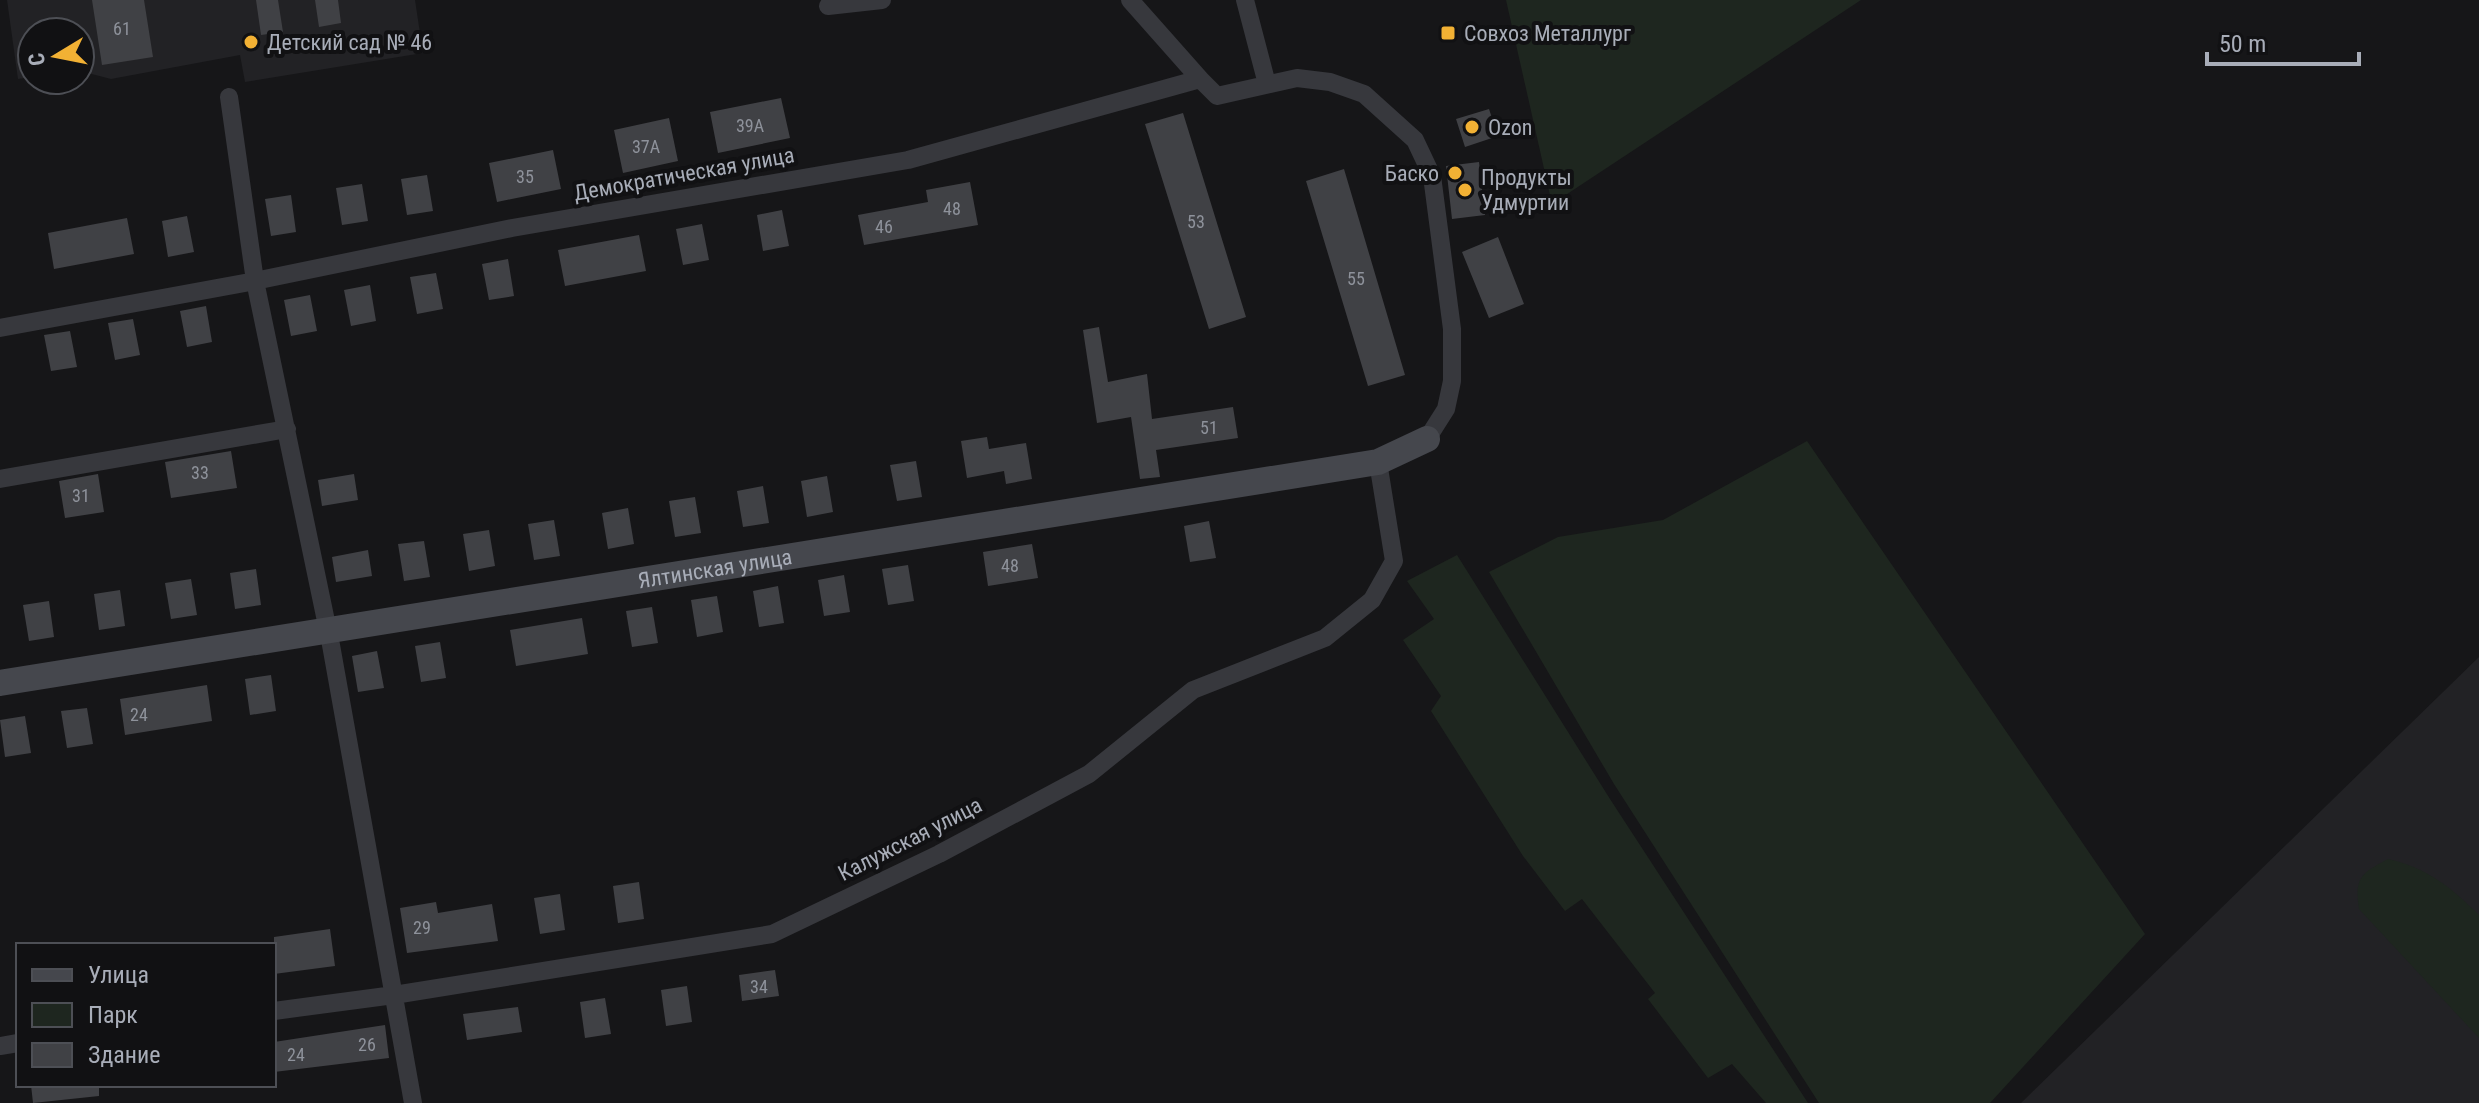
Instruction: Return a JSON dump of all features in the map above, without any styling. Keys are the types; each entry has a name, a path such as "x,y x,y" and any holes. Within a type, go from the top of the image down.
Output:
{"street":[{"path":"828,6 882,0"},
{"path":"1130,0 1217,96 1297,78 1330,82 1364,94 1415,140 1432,176 1451,314 1452,381 1446,409 1427,439"},
{"path":"1245,0 1267,84"},
{"name":"Демократическая улица","path":"0,328 255,281 512,228 908,160 1200,79"},
{"path":"229,97 255,281 287,429 325,634 331,645 413,1103"},
{"path":"0,479 287,429"},
{"name":"Ялтинская улица","path":"0,683 325,634 1378,462 1427,439"},
{"name":"Калужская улица","path":"276,1011 394,995 772,934 939,854 1089,774 1193,690 1325,638 1372,600 1394,561 1378,462"}],"shaded area":[{"name":"Детский сад № 46","path":"7,0 415,0 423,53 245,82 240,55 111,79 96,75 96,16 16,16 16,65"},
{"path":"2479,657 2479,1103 2021,1103"}],"green space":[{"path":"1506,0 1861,0 1552,204"},
{"path":"1807,441 2145,934 1990,1103 1819,1103 1614,784 1489,572 1558,537 1663,520"},
{"path":"1457,555 1610,799 1808,1103 1766,1103 1732,1064 1708,1078 1648,999 1655,993 1582,899 1565,911 1523,856 1431,711 1441,696 1403,640 1434,619 1407,581"},
{"path":"2388,859 2438,880 2479,915 2479,1038 2359,909 2358,890 2362,877"}],"building":[{"path":"92,0 144,0 153,57 102,65"},
{"path":"256,0 278,0 283,32 261,35"},
{"path":"315,0 338,0 341,23 319,27"},
{"path":"781,98 790,138 718,153 710,112"},
{"path":"1489,109 1498,136 1465,147 1456,119"},
{"path":"1183,113 1246,317 1209,329 1145,124"},
{"path":"669,118 678,161 623,173 614,130"},
{"path":"553,150 561,189 497,202 489,163"},
{"name":"Продукты Удмуртии","path":"1479,162 1485,215 1452,219 1446,166"},
{"path":"1344,169 1405,375 1368,386 1306,181"},
{"path":"427,175 433,211 407,215 401,179"},
{"path":"970,182 978,225 864,245 858,215 928,202 926,190"},
{"path":"362,184 368,221 342,225 336,188"},
{"path":"291,195 296,232 271,236 265,199"},
{"path":"782,210 789,246 763,251 757,215"},
{"path":"187,216 194,252 168,257 162,221"},
{"path":"127,218 134,254 54,269 48,233"},
{"path":"702,224 709,260 683,265 676,229"},
{"path":"639,235 646,271 565,286 558,250"},
{"path":"1498,237 1524,304 1489,318 1462,252"},
{"path":"508,259 514,296 489,300 482,264"},
{"path":"436,273 443,309 417,314 410,277"},
{"path":"370,285 376,321 351,326 344,290"},
{"path":"310,295 317,331 291,336 284,300"},
{"path":"206,306 212,342 187,347 180,311"},
{"path":"133,319 140,355 115,360 108,323"},
{"path":"1099,327 1108,382 1147,374 1152,419 1233,407 1238,438 1156,450 1160,477 1140,479 1131,417 1097,423 1083,330"},
{"path":"70,331 77,367 51,371 44,335"},
{"path":"987,437 989,449 1026,443 1032,479 1006,484 1004,471 967,478 961,441"},
{"path":"231,451 237,488 171,498 165,462"},
{"path":"916,461 922,497 897,501 890,465"},
{"path":"98,474 104,512 65,518 59,481"},
{"path":"354,474 358,500 322,506 318,480"},
{"path":"827,476 833,512 807,517 801,481"},
{"path":"763,486 769,523 743,527 737,491"},
{"path":"695,497 701,533 675,537 669,501"},
{"path":"628,508 634,544 608,549 602,513"},
{"path":"554,520 560,556 534,560 528,524"},
{"path":"1209,521 1216,558 1190,562 1184,526"},
{"path":"489,530 495,566 469,571 463,534"},
{"path":"424,541 430,577 404,581 398,544"},
{"path":"1032,544 1038,578 988,586 983,552"},
{"path":"368,550 372,576 336,582 332,557"},
{"path":"908,565 914,601 888,605 882,569"},
{"path":"256,569 261,605 235,609 230,573"},
{"path":"844,575 850,612 824,616 818,580"},
{"path":"191,579 197,615 171,619 165,583"},
{"path":"778,586 784,623 759,627 753,591"},
{"path":"120,590 125,626 99,630 94,594"},
{"path":"717,596 723,632 697,637 691,600"},
{"path":"49,601 54,637 29,641 23,605"},
{"path":"652,607 658,643 632,647 626,611"},
{"path":"582,618 588,654 516,666 510,630"},
{"path":"440,642 446,678 421,682 415,646"},
{"path":"377,651 384,688 358,692 352,656"},
{"path":"271,675 276,711 250,715 245,679"},
{"path":"207,685 212,721 125,735 120,699"},
{"path":"87,708 93,744 67,748 61,711"},
{"path":"25,716 31,753 5,757 0,720"},
{"path":"639,882 644,919 618,923 613,886"},
{"path":"560,894 565,930 540,934 534,898"},
{"path":"436,902 438,913 492,904 498,941 407,953 400,908"},
{"path":"330,929 335,966 276,974 274,937"},
{"path":"775,970 779,996 742,1001 739,975"},
{"path":"687,986 692,1022 666,1026 661,990"},
{"path":"605,998 611,1034 585,1038 580,1002"},
{"path":"518,1007 522,1032 467,1040 463,1014"},
{"path":"385,1025 389,1058 276,1072 276,1042"},
{"path":"31,1087 99,1087 99,1096 33,1103"}],"place":[{"name":"Совхоз Металлург","path":"1448,33"},
{"name":"Детский сад № 46","path":"251,42"},
{"name":"Ozon","path":"1472,127"},
{"name":"Баско","path":"1455,173"},
{"name":"Продукты Удмуртии","path":"1465,190"}]}
